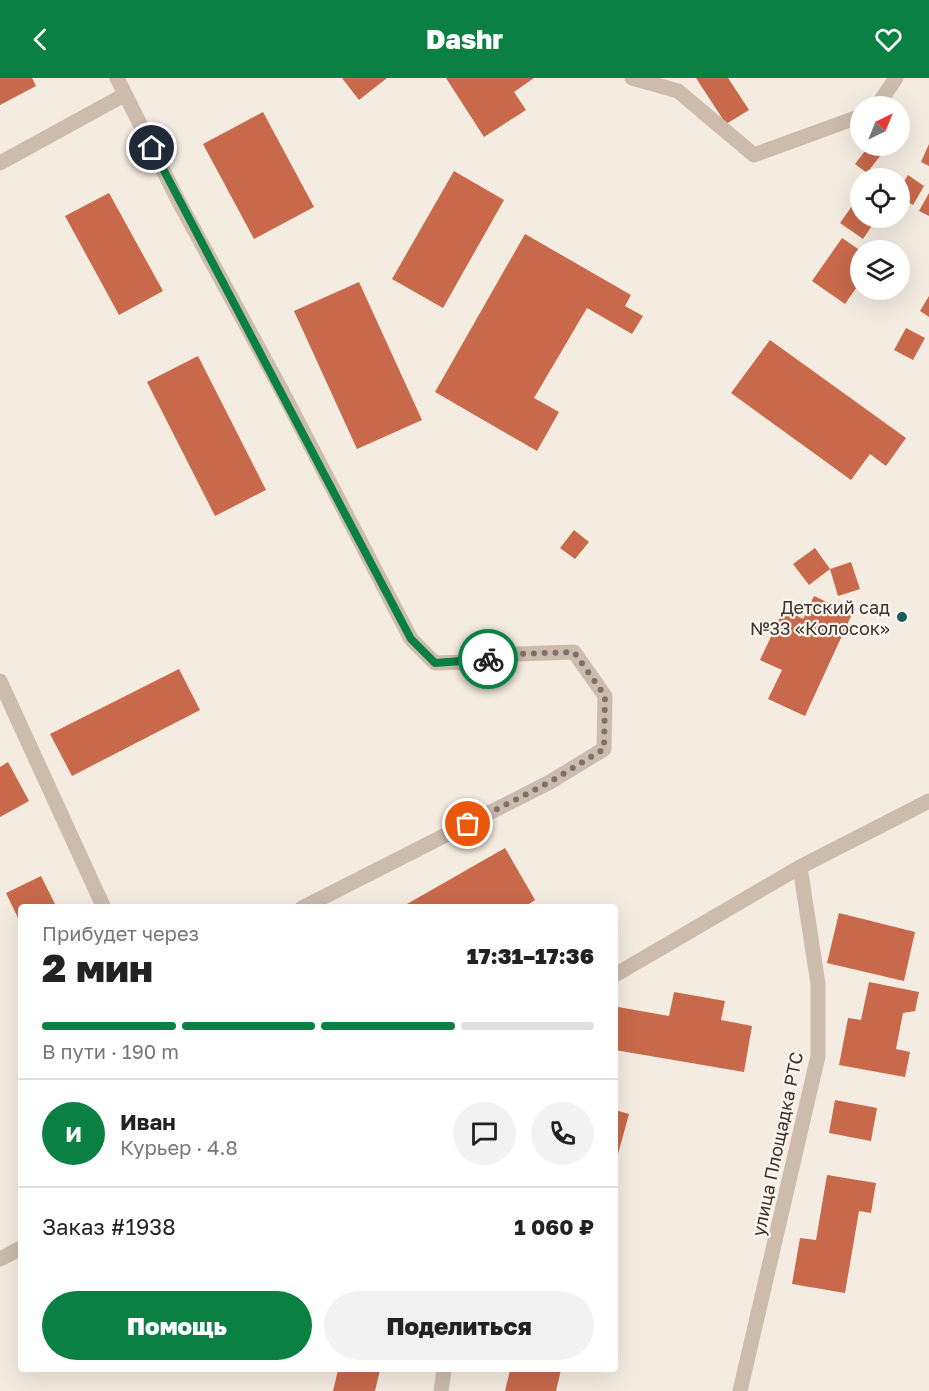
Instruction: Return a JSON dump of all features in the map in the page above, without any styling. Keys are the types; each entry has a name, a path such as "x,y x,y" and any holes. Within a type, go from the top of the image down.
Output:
{"street":[{"path":"117,78 411,639 435,663 470,662 516,654 574,652 605,696 604,749 550,782 310,904"},
{"path":"632,78 678,91 754,155 850,120"},
{"path":"884,96 896,78"},
{"path":"0,163 124,94"},
{"path":"0,681 102,904"},
{"path":"618,973 800,867 929,801"},
{"name":"улица Площадка РТС","path":"740,1391 818,1056 818,984 800,867"},
{"path":"0,1259 18,1250"},
{"path":"441,1391 444,1372"}],"building":[{"path":"0,78 32,78 36,86 0,105"},
{"path":"342,78 387,78 359,100"},
{"path":"446,78 534,78 514,92 526,110 484,137"},
{"path":"696,78 728,78 749,110 726,124"},
{"path":"263,112 314,207 254,239 203,144"},
{"path":"929,144 929,166 921,162"},
{"path":"861,156 880,156 871,168 860,168 855,164"},
{"path":"454,171 504,200 443,308 392,279"},
{"path":"910,176 924,186 913,205 910,203"},
{"path":"109,193 163,291 119,315 65,216"},
{"path":"929,193 929,216 919,211"},
{"path":"850,209 850,228 870,228 863,239 840,223"},
{"path":"525,234 631,295 625,306 643,316 632,334 587,308 534,398 559,412 537,451 435,392"},
{"path":"842,238 850,243 850,297 845,304 812,281"},
{"path":"359,282 422,420 357,449 294,311"},
{"path":"929,296 929,317 920,311"},
{"path":"906,328 925,338 913,360 894,350"},
{"path":"770,340 906,438 886,466 870,454 851,480 731,393"},
{"path":"198,356 266,490 215,516 147,382"},
{"path":"574,530 589,542 575,559 560,548"},
{"path":"815,548 830,569 809,585 793,564"},
{"path":"851,562 860,589 838,596 830,569"},
{"path":"814,596 852,614 805,716 768,699 782,670 760,660 784,609 803,619"},
{"path":"179,669 200,710 72,776 50,734"},
{"path":"8,762 29,801 0,817 0,767"},
{"path":"505,848 535,900 529,904 407,904"},
{"path":"41,876 55,904 18,904 18,918 6,893"},
{"path":"839,913 915,932 904,981 827,963"},
{"path":"869,982 919,992 915,1011 903,1013 896,1049 910,1052 905,1077 839,1065 848,1018 861,1020"},
{"path":"674,992 725,1001 721,1020 752,1026 744,1072 618,1051 618,1007 669,1016"},
{"path":"835,1100 877,1108 871,1141 829,1133"},
{"path":"618,1111 629,1114 618,1154"},
{"path":"827,1175 876,1183 871,1213 859,1211 845,1293 792,1284 800,1238 816,1240"},
{"path":"338,1372 380,1372 375,1391 333,1391"},
{"path":"510,1372 561,1372 556,1391 505,1391"}],"way so far":[{"path":"468,824 550,782 604,749 605,696 574,652 516,654 488,659"}],"place":[{"name":"Детский сад №33 «Колосок»","path":"902,617"}],"route":[{"path":"152,148 411,639 435,663 488,659"}]}
